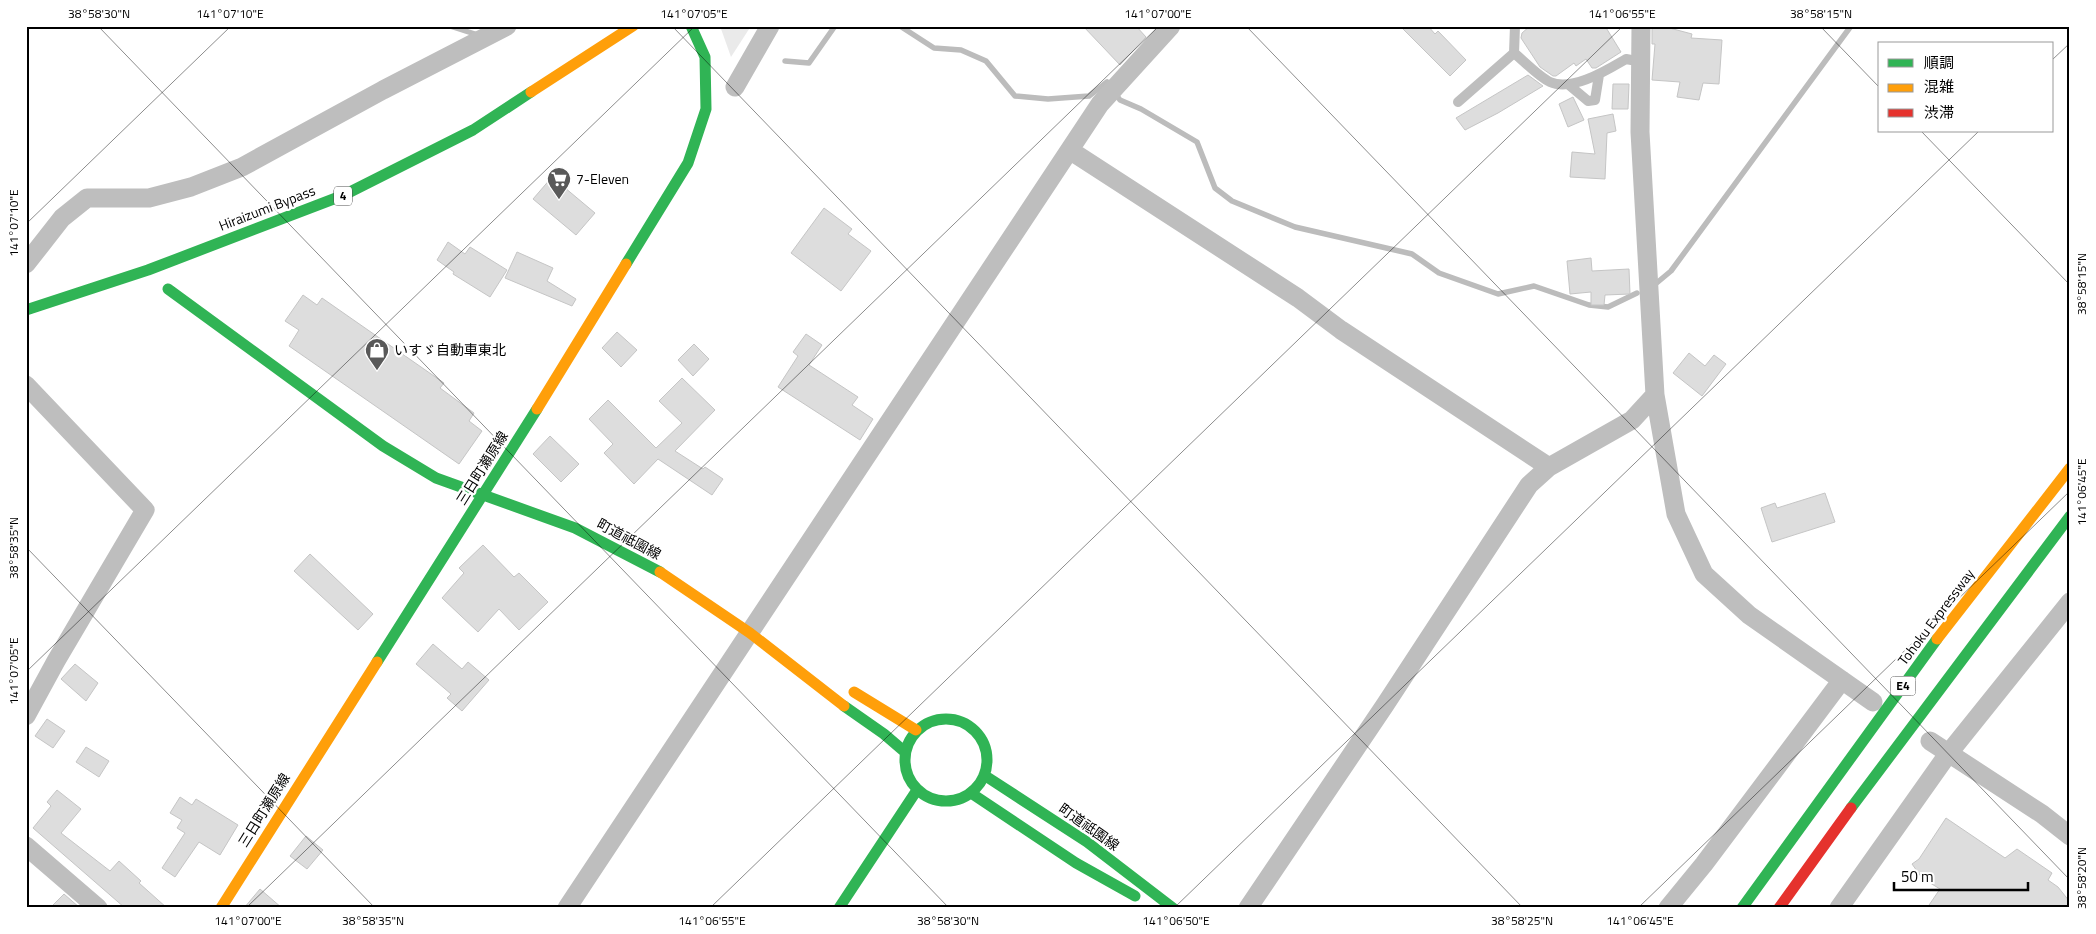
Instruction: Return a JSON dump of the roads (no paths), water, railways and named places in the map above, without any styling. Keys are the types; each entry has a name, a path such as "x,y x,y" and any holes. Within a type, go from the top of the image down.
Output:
{"main road":[{"name":"Hiraizumi Bypass","path":"27,310 148,270 344,195 473,130 633,26"},
{"name":"三日町瀬原線","path":"220,908 483,494 688,163 706,109 705,57 691,26"},
{"name":"町道祗園線","path":"168,289 383,446 436,478 575,528 667,576 750,633 826,694 884,734 905,752"},
{"name":"Tohoku Expressway","path":"1742,908 1951,620 2070,468"},
{"name":"E4","path":"1779,908 1869,782 2070,516"},
{"name":"町道祗園線","path":"750,633 818,671"},
{"path":"843,685 916,730"},
{"path":"940,719 953,719 966,723 984,743 987,756 984,775 971,793 952,801 929,803 917,790 906,772 905,752 909,740 916,730 927,723 940,719"},
{"name":"町道祗園線","path":"984,775 1087,842 1173,908"},
{"path":"839,908 917,790"},
{"path":"971,793 1076,863 1156,908"}],"street":[{"path":"26,264 62,218 87,198 149,198 191,187 242,167 383,90 507,26"},
{"path":"735,87 770,26"},
{"path":"567,908 1100,104 1171,26"},
{"path":"1641,26 1640,132 1655,395 1676,514 1704,574 1750,615 1873,702"},
{"path":"1070,151 1298,298 1341,330 1549,467"},
{"path":"26,385 146,510 56,661 26,716"},
{"path":"1248,908 1385,705 1529,485 1549,467 1632,420 1655,395"},
{"path":"1839,908 1948,754 2070,602"},
{"path":"1668,908 1704,864 1842,680"},
{"path":"1930,741 2042,814 2070,836"},
{"path":"26,846 98,908"}],"lane":[{"path":"1458,102 1514,52 1515,26"},
{"path":"1514,52 1550,82 1569,85 1599,74 1626,59 1642,62"},
{"path":"1569,85 1588,101 1595,100 1599,74"}],"waterway":[{"path":"450,26 478,35"},
{"path":"785,61 809,63 835,26"},
{"path":"900,26 934,48 961,50 986,61 1015,96 1048,99 1089,96 1107,82 1120,100 1141,109 1197,142 1215,188 1232,201 1295,227 1412,254 1439,273 1498,294 1534,286 1589,305 1608,307 1637,293"},
{"path":"1653,286 1671,271 1851,26"}],"place":[{"name":"7-Eleven","path":"559,200"},
{"name":"いすゞ自動車東北","path":"377,371"}]}
